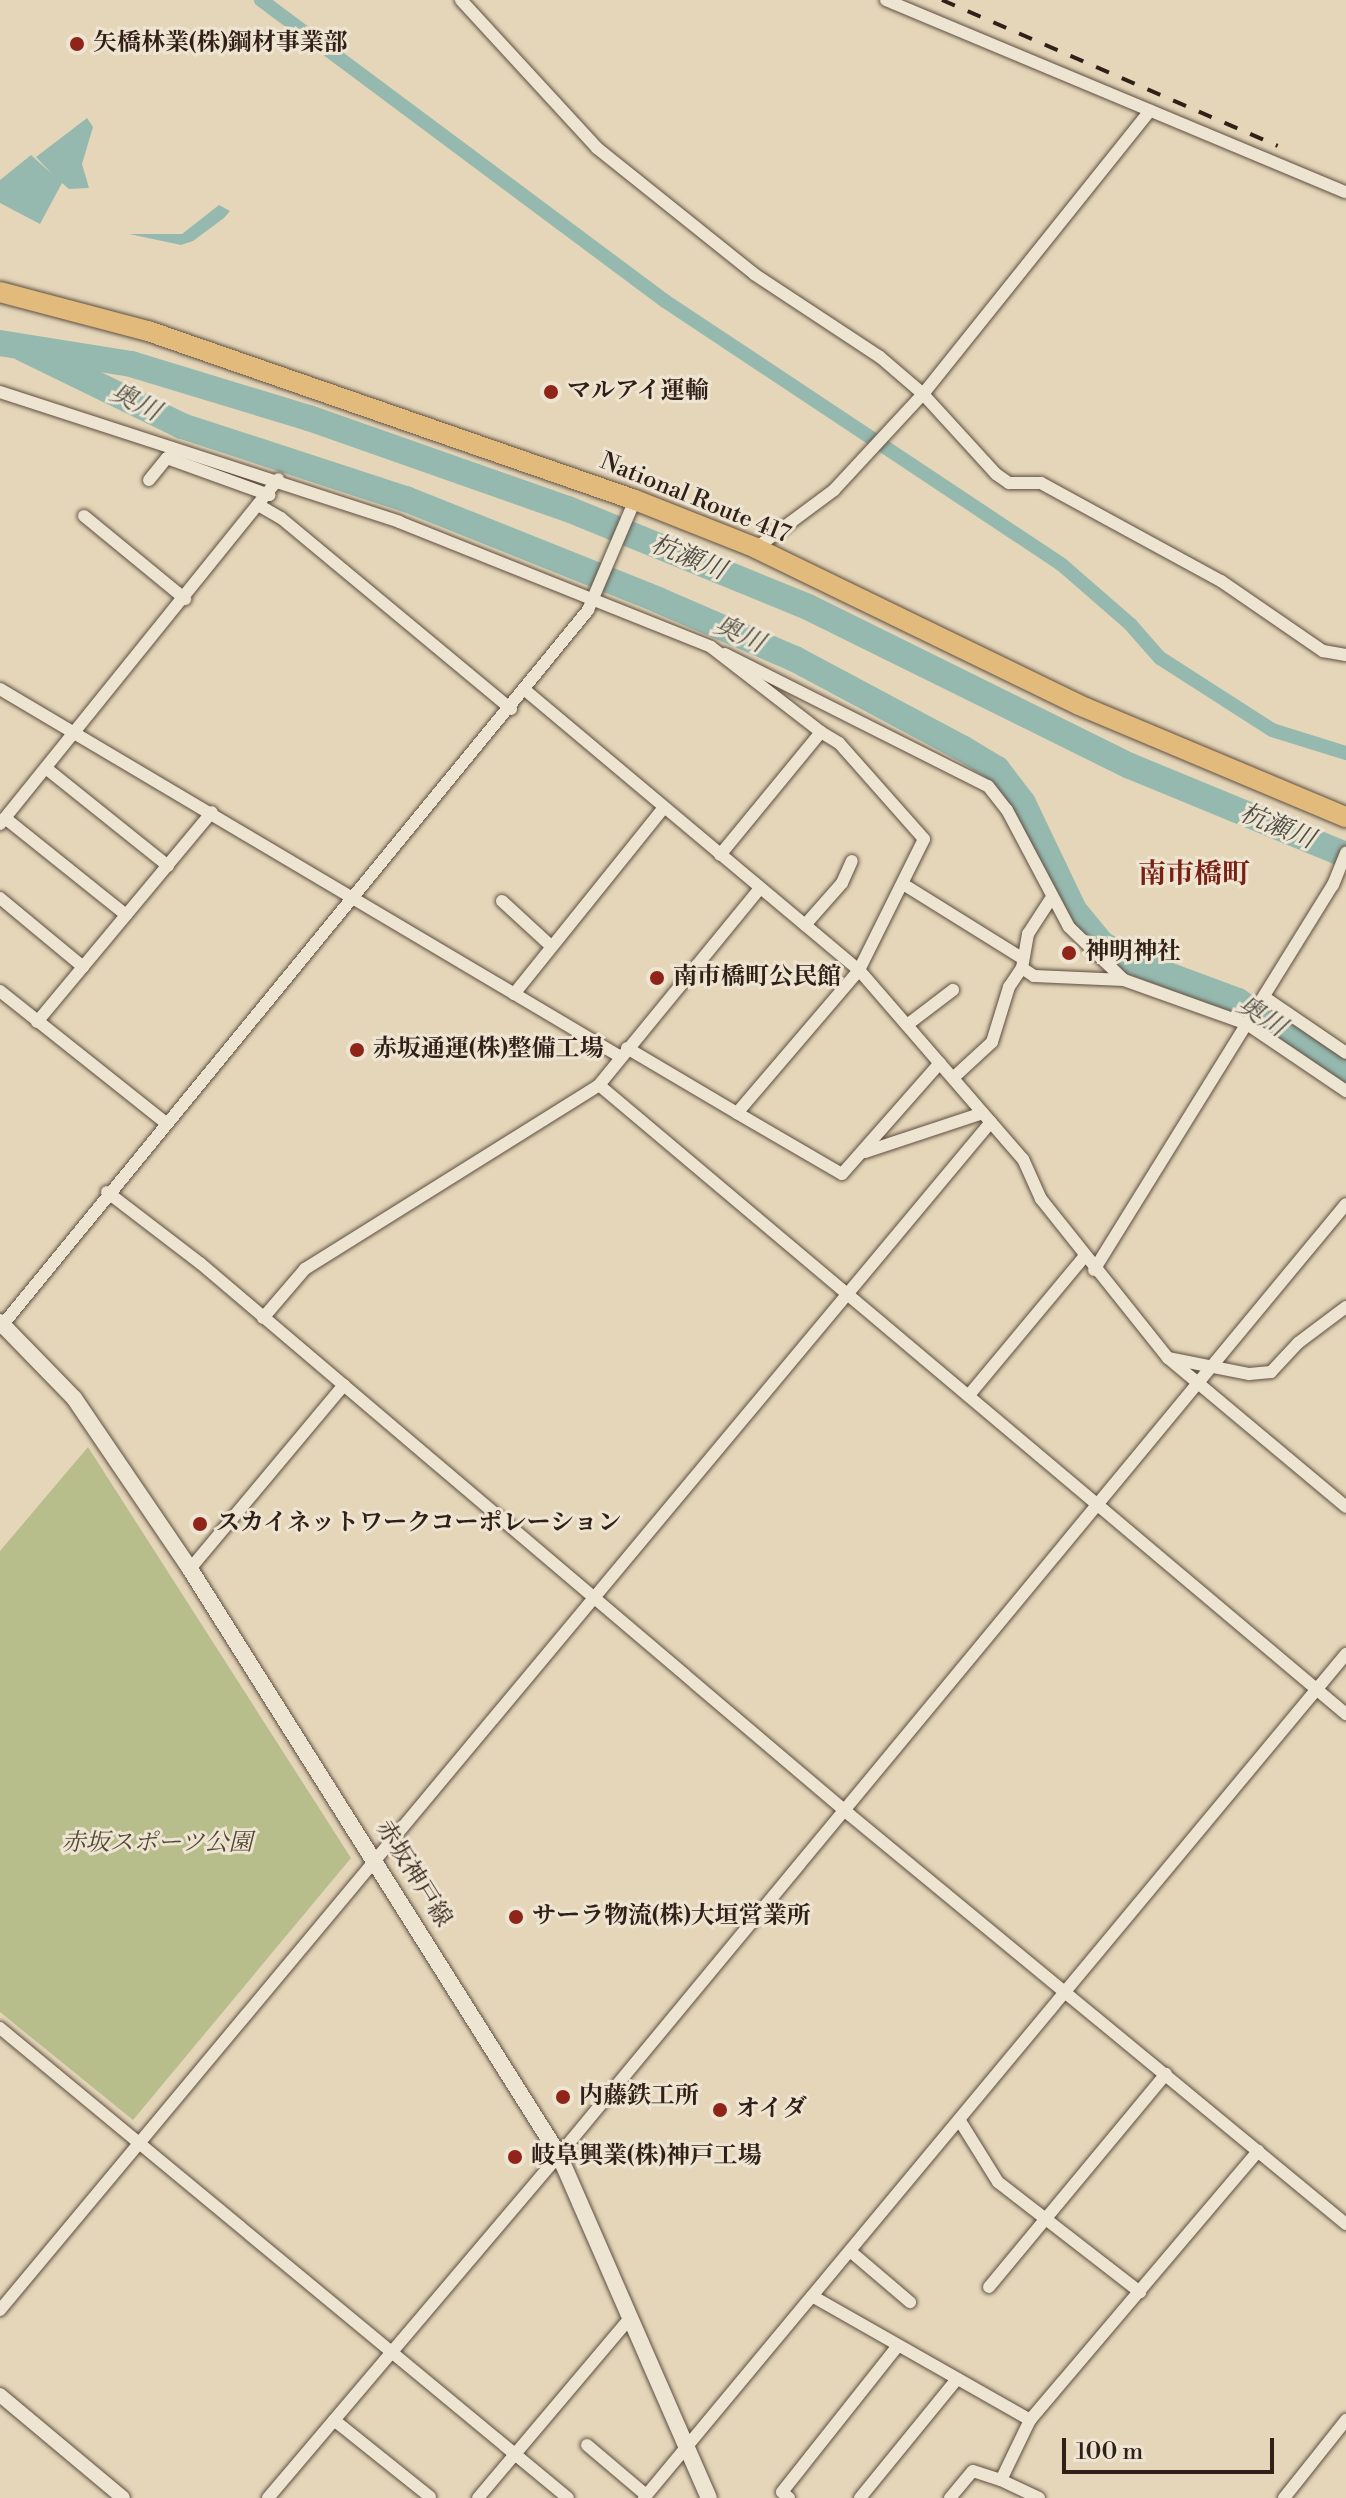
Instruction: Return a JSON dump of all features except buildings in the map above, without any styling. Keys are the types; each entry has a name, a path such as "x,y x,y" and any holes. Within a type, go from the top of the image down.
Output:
{"highway":[{"name":"National Route 417","path":"0,292 148,331 633,507 756,548 1079,705 1346,817"}],"main road":[{"name":"赤坂神戸線","path":"1,1325 74,1398 190,1569 375,1857 559,2155 709,2498"}],"street":[{"path":"461,0 597,148 754,274 880,357 923,394 1009,483 1041,483 1221,581 1323,651 1346,655"},
{"path":"886,0 1346,192"},
{"path":"756,548 834,490 923,394 1150,111"},
{"path":"0,392 278,479 522,569 711,647 988,786 1007,810 1050,900 1088,951 1124,980"},
{"path":"149,480 167,458 269,495"},
{"path":"126,915 2,821 269,495 278,479"},
{"path":"260,506 281,518 511,709"},
{"path":"1,1325 107,1192 511,709 594,601 633,507"},
{"path":"84,516 185,599"},
{"path":"711,647 839,743 924,839 859,970 737,1113"},
{"path":"0,689 212,812 514,994 737,1113 842,1174 940,1063"},
{"path":"525,690 663,809 859,970 1023,1159 1041,1199 1094,1270 1168,1358 1346,1507"},
{"path":"720,855 821,732"},
{"path":"47,769 168,866"},
{"path":"514,994 663,809"},
{"path":"37,1022 212,812"},
{"path":"1094,1270 1264,997 1339,884 1346,852"},
{"path":"805,925 842,883 852,861"},
{"path":"903,884 1022,963 1034,976 1124,980 1248,1023 1346,1091"},
{"path":"263,1318 305,1269 599,1085 760,888"},
{"path":"0,898 83,967"},
{"path":"953,1078 992,1042 1009,987 1022,963 1028,934 1050,900"},
{"path":"502,901 551,946"},
{"path":"907,1025 953,990"},
{"path":"0,991 166,1123"},
{"path":"1264,997 1346,1053"},
{"path":"599,1085 1099,1502 1346,1714"},
{"path":"861,1153 943,1122 987,1118"},
{"path":"0,2310 987,1118"},
{"path":"107,1192 344,1385 844,1807 1346,2224"},
{"path":"268,2498 559,2155 1346,1204"},
{"path":"969,1395 1084,1257"},
{"path":"1168,1358 1271,1372 1298,1343 1346,1307"},
{"path":"190,1569 344,1385"},
{"path":"587,2445 645,2497 1346,1654"},
{"path":"0,2028 568,2498"},
{"path":"989,2287 1166,2074"},
{"path":"960,2121 998,2182 1140,2292"},
{"path":"1001,2480 1030,2420 1258,2151"},
{"path":"850,2251 910,2302"},
{"path":"812,2296 896,2348 1030,2420"},
{"path":"478,2498 631,2317"},
{"path":"789,2498 782,2492 896,2348"},
{"path":"864,2497 957,2379"},
{"path":"0,2395 123,2498"},
{"path":"334,2420 430,2497"},
{"path":"1284,2498 1346,2420"},
{"path":"950,2498 973,2471 1039,2498"}],"green space":[{"name":"赤坂スポーツ公園","path":"88,1447 351,1858 133,2120 0,2012 0,1551"}],"water":[{"path":"87,118 93,127 82,164 89,188 69,189 62,183 40,224 0,203 0,180 31,155 52,174 36,157"},
{"path":"219,205 230,211 224,218 193,241 181,245 129,234 182,234"}],"waterway":[{"path":"261,0 665,301 1061,564 1130,624 1160,658 1272,730 1346,753"},
{"name":"杭瀬川","path":"0,343 131,364 309,418 568,509 808,607 1130,766 1346,855"},
{"name":"奥川","path":"22,348 182,426 406,499 658,600 795,659 962,748 997,769 1023,803 1074,910 1102,944 1130,961 1238,1001 1346,1074"}],"railway":[{"path":"942,0 1278,146"}],"place":[{"name":"矢橋林業(株)鋼材事業部","path":"77,44"},
{"name":"マルアイ運輸","path":"551,392"},
{"name":"神明神社","path":"1069,953"},
{"name":"南市橋町公民館","path":"657,978"},
{"name":"赤坂通運(株)整備工場","path":"357,1050"},
{"name":"スカイネットワークコーポレーション","path":"200,1524"},
{"name":"サーラ物流(株)大垣営業所","path":"516,1917"},
{"name":"内藤鉄工所","path":"563,2097"},
{"name":"オイダ","path":"720,2110"},
{"name":"岐阜興業(株)神戸工場","path":"515,2157"}],"district":[{"name":"南市橋町","path":"1194,875"}]}
